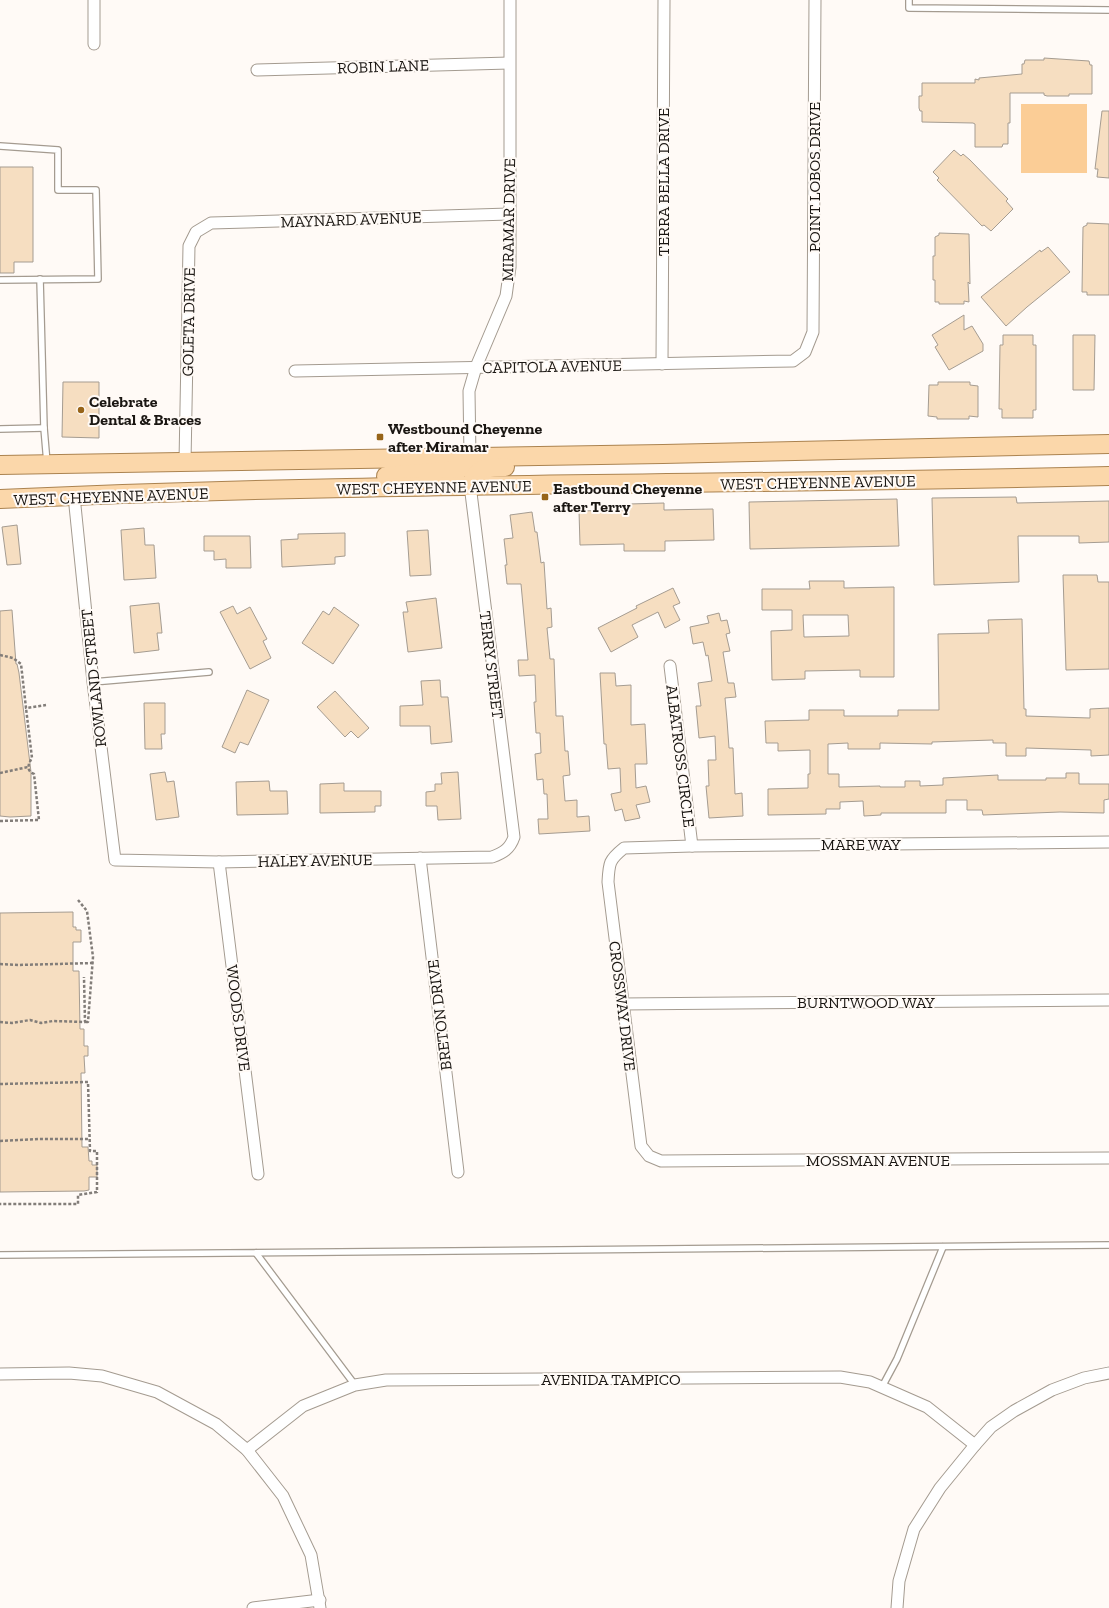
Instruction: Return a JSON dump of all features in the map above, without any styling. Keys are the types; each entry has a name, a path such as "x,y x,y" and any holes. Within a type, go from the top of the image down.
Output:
{"main road":[{"name":"WEST CHEYENNE AVENUE","path":"0,465 663,454 1109,444"},
{"path":"470,485 475,474 483,468 637,460 663,454"},
{"path":"301,490 325,481 458,470 464,466 470,457"},
{"name":"WEST CHEYENNE AVENUE","path":"0,499 470,485 896,481 1109,476"}],"street":[{"path":"94,0 94,44"},
{"name":"MIRAMAR DRIVE","path":"470,457 469,391 476,367 506,296 510,267 508,214 510,0"},
{"name":"TERRA BELLA DRIVE","path":"662,364 664,0"},
{"name":"POINT LOBOS DRIVE","path":"805,352 813,332 815,0"},
{"name":"ROBIN LANE","path":"257,70 509,63"},
{"name":"MAYNARD AVENUE","path":"196,232 211,223 508,214"},
{"name":"GOLETA DRIVE","path":"185,462 189,246 196,232"},
{"name":"CAPITOLA AVENUE","path":"295,371 793,361 805,352"},
{"name":"TERRY STREET","path":"470,485 514,837 512,845"},
{"name":"ROWLAND STREET","path":"74,496 93,682 115,860"},
{"name":"ALBATROSS CIRCLE","path":"670,666 692,846"},
{"name":"MARE WAY","path":"615,855 624,848 692,846 1109,842"},
{"name":"HALEY AVENUE","path":"115,860 219,862 492,857 504,852 512,845"},
{"name":"CROSSWAY DRIVE","path":"615,855 608,865 608,882 622,1004 641,1146 649,1156"},
{"name":"BRETON DRIVE","path":"420,858 458,1172"},
{"name":"WOODS DRIVE","path":"219,862 258,1174"},
{"name":"BURNTWOOD WAY","path":"622,1004 1109,1000"},
{"name":"MOSSMAN AVENUE","path":"649,1156 661,1161 1109,1158"},
{"path":"897,1608 899,1581 914,1529 940,1488 991,1427 1014,1411 1052,1390 1084,1378 1109,1372"},
{"path":"0,1374 69,1373 102,1376 157,1392 216,1424 247,1450 283,1496 311,1555 320,1604 253,1608"},
{"name":"AVENIDA TAMPICO","path":"247,1450 303,1406 355,1385 386,1380 840,1377 870,1382 927,1407 975,1445"}],"lane":[{"path":"909,0 909,8 1109,10"},
{"path":"0,146 58,150 58,190 96,190 98,279 0,280"},
{"path":"40,279 44,428 47,464"},
{"path":"0,429 44,428"},
{"path":"93,682 209,672"},
{"path":"0,1255 1109,1245"},
{"path":"882,1387 897,1359 943,1247"},
{"path":"256,1252 355,1385"}],"path":[{"path":"0,655 13,658 21,664 32,758 28,767 30,773 34,774 39,820 0,821"},
{"path":"26,708 46,705"},
{"path":"0,773 28,767"},
{"path":"0,1022 12,1023 30,1020 41,1023 53,1020 88,1022 93,964 87,911 78,900"},
{"path":"0,964 93,964"},
{"path":"84,977 85,1022"},
{"path":"0,1084 88,1082 90,1151 97,1151 98,1180 98,1191 96,1193 78,1195 78,1204 0,1204"},
{"path":"0,1141 89,1139"}],"shaded area":[{"path":"1021,104 1087,104 1087,173 1021,173"}],"building":[{"path":"1044,58 1089,61 1090,65 1092,65 1092,94 1047,96 1044,95 1044,93 1010,93 1008,144 1003,144 1002,147 975,147 975,124 973,123 922,122 922,111 920,111 919,108 919,96 922,96 922,83 975,83 975,79 979,80 979,78 1022,74 1022,64 1024,64 1025,60 1044,60"},
{"path":"1102,111 1109,111 1109,178 1097,177 1098,169 1095,169"},
{"path":"954,150 961,156 963,154 970,160 1008,199 1006,201 1013,209 991,231 984,225 982,226 937,180 939,178 933,172"},
{"path":"0,167 33,167 33,262 14,262 14,273 0,273"},
{"path":"1087,223 1109,224 1109,295 1087,295 1087,292 1082,292 1083,227 1087,225"},
{"path":"939,233 969,234 969,302 964,301 964,304 939,304 939,302 935,302 933,256 935,256 935,237 939,235"},
{"path":"1048,247 1070,272 1006,326 981,297 1040,250 1041,252"},
{"path":"964,315 964,330 972,326 983,344 983,351 949,370 935,347 938,345 932,335"},
{"path":"1003,335 1033,335 1033,345 1036,345 1036,410 1033,410 1033,418 1002,418 1002,409 999,409 1000,345 1003,345"},
{"path":"1073,335 1095,335 1094,390 1073,390"},
{"name":"Celebrate Dental & Braces","path":"63,382 99,382 99,438 62,437"},
{"path":"938,382 970,382 970,385 978,386 978,417 969,416 969,419 937,419 937,417 928,416 929,385 938,385"},
{"path":"1016,497 1017,503 1109,501 1109,542 1079,543 1079,536 1018,536 1019,582 934,585 932,498"},
{"path":"897,499 899,546 750,549 749,502"},
{"path":"664,503 664,510 713,509 714,540 665,541 665,551 624,551 624,544 580,545 579,511 629,510 629,504"},
{"path":"532,512 535,532 537,532 541,563 544,562 547,609 551,608 552,627 547,628 550,659 554,659 556,716 563,716 565,751 568,751 570,775 563,776 565,801 577,800 577,817 589,816 590,831 539,834 538,819 548,819 547,794 544,794 543,779 537,780 535,754 541,753 540,733 536,733 534,702 536,702 535,675 519,676 518,660 528,660 521,584 507,584 505,565 507,565 504,539 513,538 510,515"},
{"path":"17,525 21,564 7,565 2,527"},
{"path":"144,528 145,545 154,545 156,578 124,580 121,530"},
{"path":"428,530 431,575 410,576 407,531"},
{"path":"345,533 345,556 335,557 335,564 282,567 281,540 298,539 298,534"},
{"path":"204,536 250,536 251,568 226,568 226,559 214,560 214,551 204,551"},
{"path":"1063,575 1097,575 1098,582 1109,582 1109,669 1066,670"},
{"path":"809,581 844,581 844,588 894,587 894,677 860,677 860,670 805,671 805,679 772,680 771,631 792,630 792,610 762,610 762,589 810,589","holes":["803,615 848,615 849,636 804,637"]},
{"path":"673,588 680,603 673,606 680,620 665,628 658,612 632,625 638,637 611,652 598,628 637,608 636,606"},
{"path":"436,598 442,648 408,652 403,612 408,612 406,602"},
{"path":"159,603 162,633 157,633 159,650 134,653 130,606"},
{"path":"233,606 237,614 250,607 267,639 263,641 271,658 250,669 220,612"},
{"path":"334,607 359,625 333,664 302,643 323,611 329,615"},
{"path":"12,610 16,664 19,673 31,772 31,816 10,817 0,816 0,611"},
{"path":"719,613 721,621 727,620 730,633 726,634 730,651 723,652 728,683 734,683 736,697 725,698 729,748 733,748 735,794 742,793 743,816 709,818 706,786 709,786 708,760 716,760 715,736 699,738 696,706 701,706 698,683 712,681 708,655 706,656 703,642 693,644 690,627 709,623 707,616"},
{"path":"1022,619 1024,709 1026,709 1026,716 1090,718 1090,709 1109,708 1109,755 1091,756 1091,750 1026,748 1026,756 1006,756 1006,743 993,743 993,740 932,742 932,744 880,743 880,749 848,749 848,743 828,744 828,774 839,774 839,787 905,787 905,781 920,781 920,786 943,785 943,778 998,775 998,780 1046,780 1046,778 1066,778 1066,773 1079,773 1079,784 1109,784 1109,799 1104,800 1104,813 1060,812 983,815 982,810 967,810 967,800 946,800 946,813 881,813 881,815 864,816 863,801 840,802 840,809 826,809 826,814 768,815 768,789 808,788 808,774 810,774 810,750 778,751 778,743 766,743 765,721 809,720 809,710 844,710 844,716 898,716 898,710 939,710 938,634 989,633 988,620"},
{"path":"600,673 615,673 616,686 631,685 631,725 645,724 647,764 635,764 636,788 646,786 650,802 636,805 640,818 625,821 622,809 615,811 611,794 621,792 620,768 608,769 606,744 604,744"},
{"path":"440,680 441,697 448,697 452,742 431,744 430,726 400,726 400,706 423,705 421,681"},
{"path":"247,690 269,700 248,745 240,742 235,753 222,747"},
{"path":"335,691 369,728 358,738 351,731 345,737 317,707"},
{"path":"144,703 165,703 165,734 161,734 162,749 145,749"},
{"path":"165,772 167,782 174,781 179,817 156,820 150,774"},
{"path":"458,772 461,819 438,820 437,806 426,806 426,792 435,791 435,784 442,784 441,773"},
{"path":"269,781 270,791 287,791 288,814 237,815 236,782"},
{"path":"344,783 344,791 381,791 381,806 375,806 375,812 320,813 320,784"},
{"path":"73,912 73,927 76,927 76,930 81,930 81,942 73,942 73,971 79,971 80,1029 84,1029 84,1046 88,1046 88,1056 84,1056 85,1073 81,1073 82,1147 88,1147 89,1161 92,1161 92,1165 97,1165 97,1177 89,1177 89,1190 84,1191 0,1192 0,913"}],"place":[{"name":"Celebrate Dental & Braces","path":"81,410"},
{"name":"Westbound Cheyenne after Miramar","path":"380,437"},
{"name":"Eastbound Cheyenne after Terry","path":"545,497"}]}
